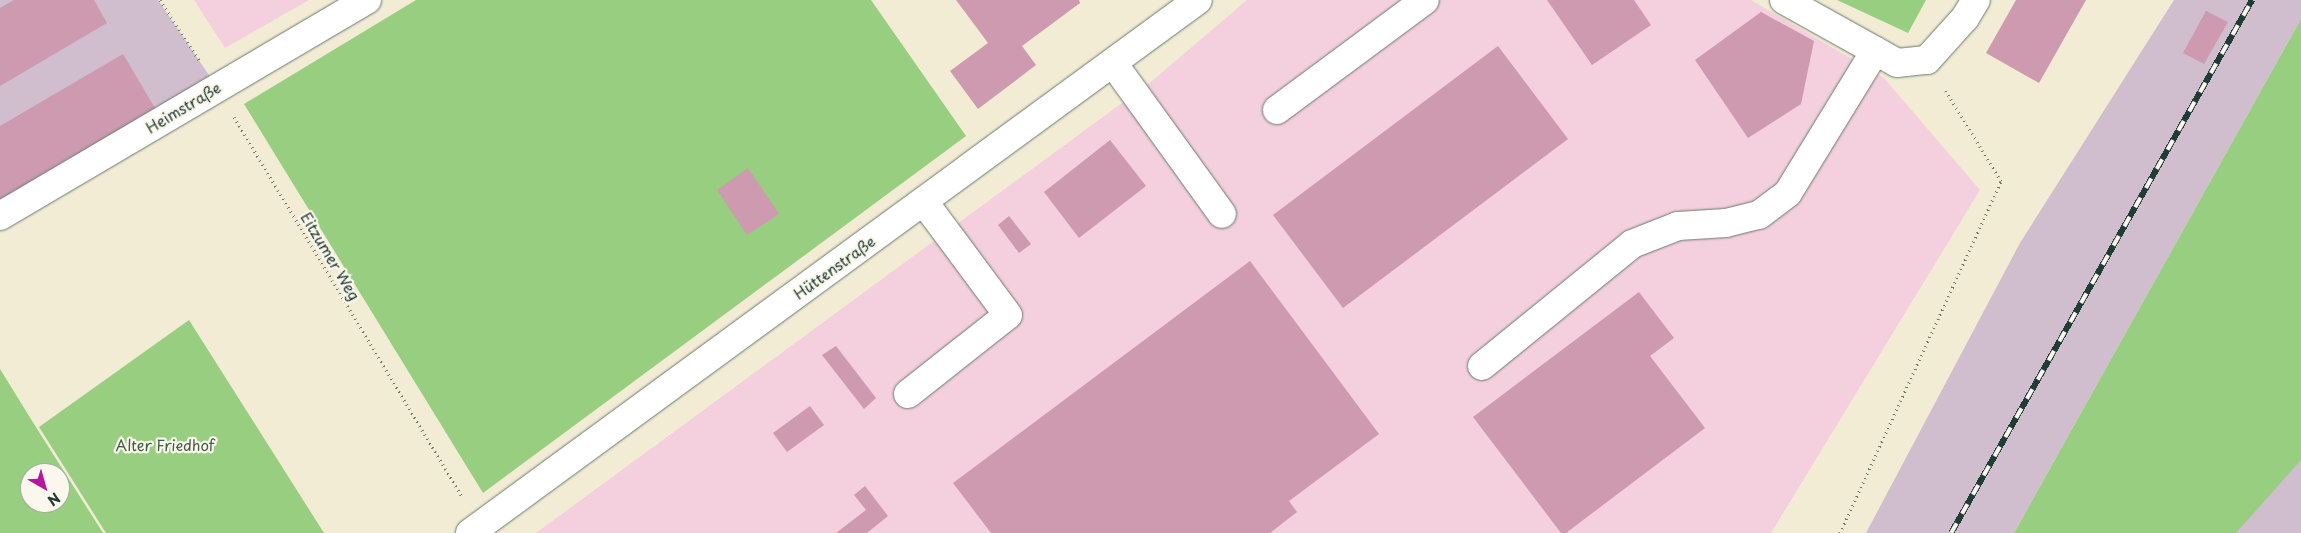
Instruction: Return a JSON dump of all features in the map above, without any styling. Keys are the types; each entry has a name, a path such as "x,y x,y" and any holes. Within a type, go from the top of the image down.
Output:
{"street":[{"name":"Heimstraße","path":"0,216 367,0"},
{"name":"Hüttenstraße","path":"474,529 1198,0"},
{"path":"1277,110 1425,0"},
{"path":"1784,0 1896,63 1927,60 1965,18 1976,0"},
{"path":"1482,366 1632,244 1678,226 1726,223 1759,215 1788,192 1875,51"},
{"path":"1113,63 1222,214"},
{"path":"908,394 1008,315 924,202"}],"path":[{"name":"Eitzumer Weg","path":"160,0 217,87 474,529"},
{"path":"1840,533 2001,181 1927,60"}],"shaded area":[{"path":"0,0 158,0 217,87 0,216"},
{"path":"194,0 309,0 225,48"},
{"path":"1247,0 1751,0 1884,78 1980,190 1771,533 536,533 1152,81"},
{"path":"2174,0 2301,0 2301,19 2014,533 1866,533 2020,243"},
{"path":"2301,451 2301,533 2236,533"}],"green space":[{"path":"416,0 871,0 966,136 483,493 244,104"},
{"path":"1837,0 1926,0 1908,33"},
{"path":"2301,19 2301,460 2236,533 2014,533"},
{"name":"Alter Friedhof","path":"189,320 324,533 106,533 70,476 70,463 62,463 39,427"},
{"path":"0,369 59,463 20,463 20,513 70,513 70,481 103,533 0,533"}],"building":[{"path":"14,0 94,0 107,23 0,86 0,8"},
{"path":"956,0 1079,0 1080,3 1022,46 1036,65 978,109 950,71 988,43"},
{"path":"1547,0 1634,0 1651,25 1592,65"},
{"path":"2016,0 2086,0 2039,83 1986,53"},
{"path":"2206,11 2228,22 2204,64 2183,53"},
{"path":"1761,12 1814,41 1801,104 1748,138 1695,60"},
{"path":"1498,46 1568,139 1343,308 1273,215"},
{"path":"123,54 155,108 0,199 0,126"},
{"path":"1110,140 1146,186 1079,238 1044,192"},
{"path":"748,168 779,214 747,235 717,190"},
{"path":"1009,216 1031,244 1019,253 998,225"},
{"path":"1250,261 1379,434 1289,501 1297,512 1270,533 991,533 953,483"},
{"path":"1639,292 1674,338 1650,356 1705,428 1566,533 1561,533 1473,417"},
{"path":"836,346 876,398 864,409 822,355"},
{"path":"810,406 824,425 787,452 773,433"},
{"path":"865,486 888,516 867,533 836,533 866,510 854,495"}],"railway":[{"path":"1951,533 2252,0"}]}
